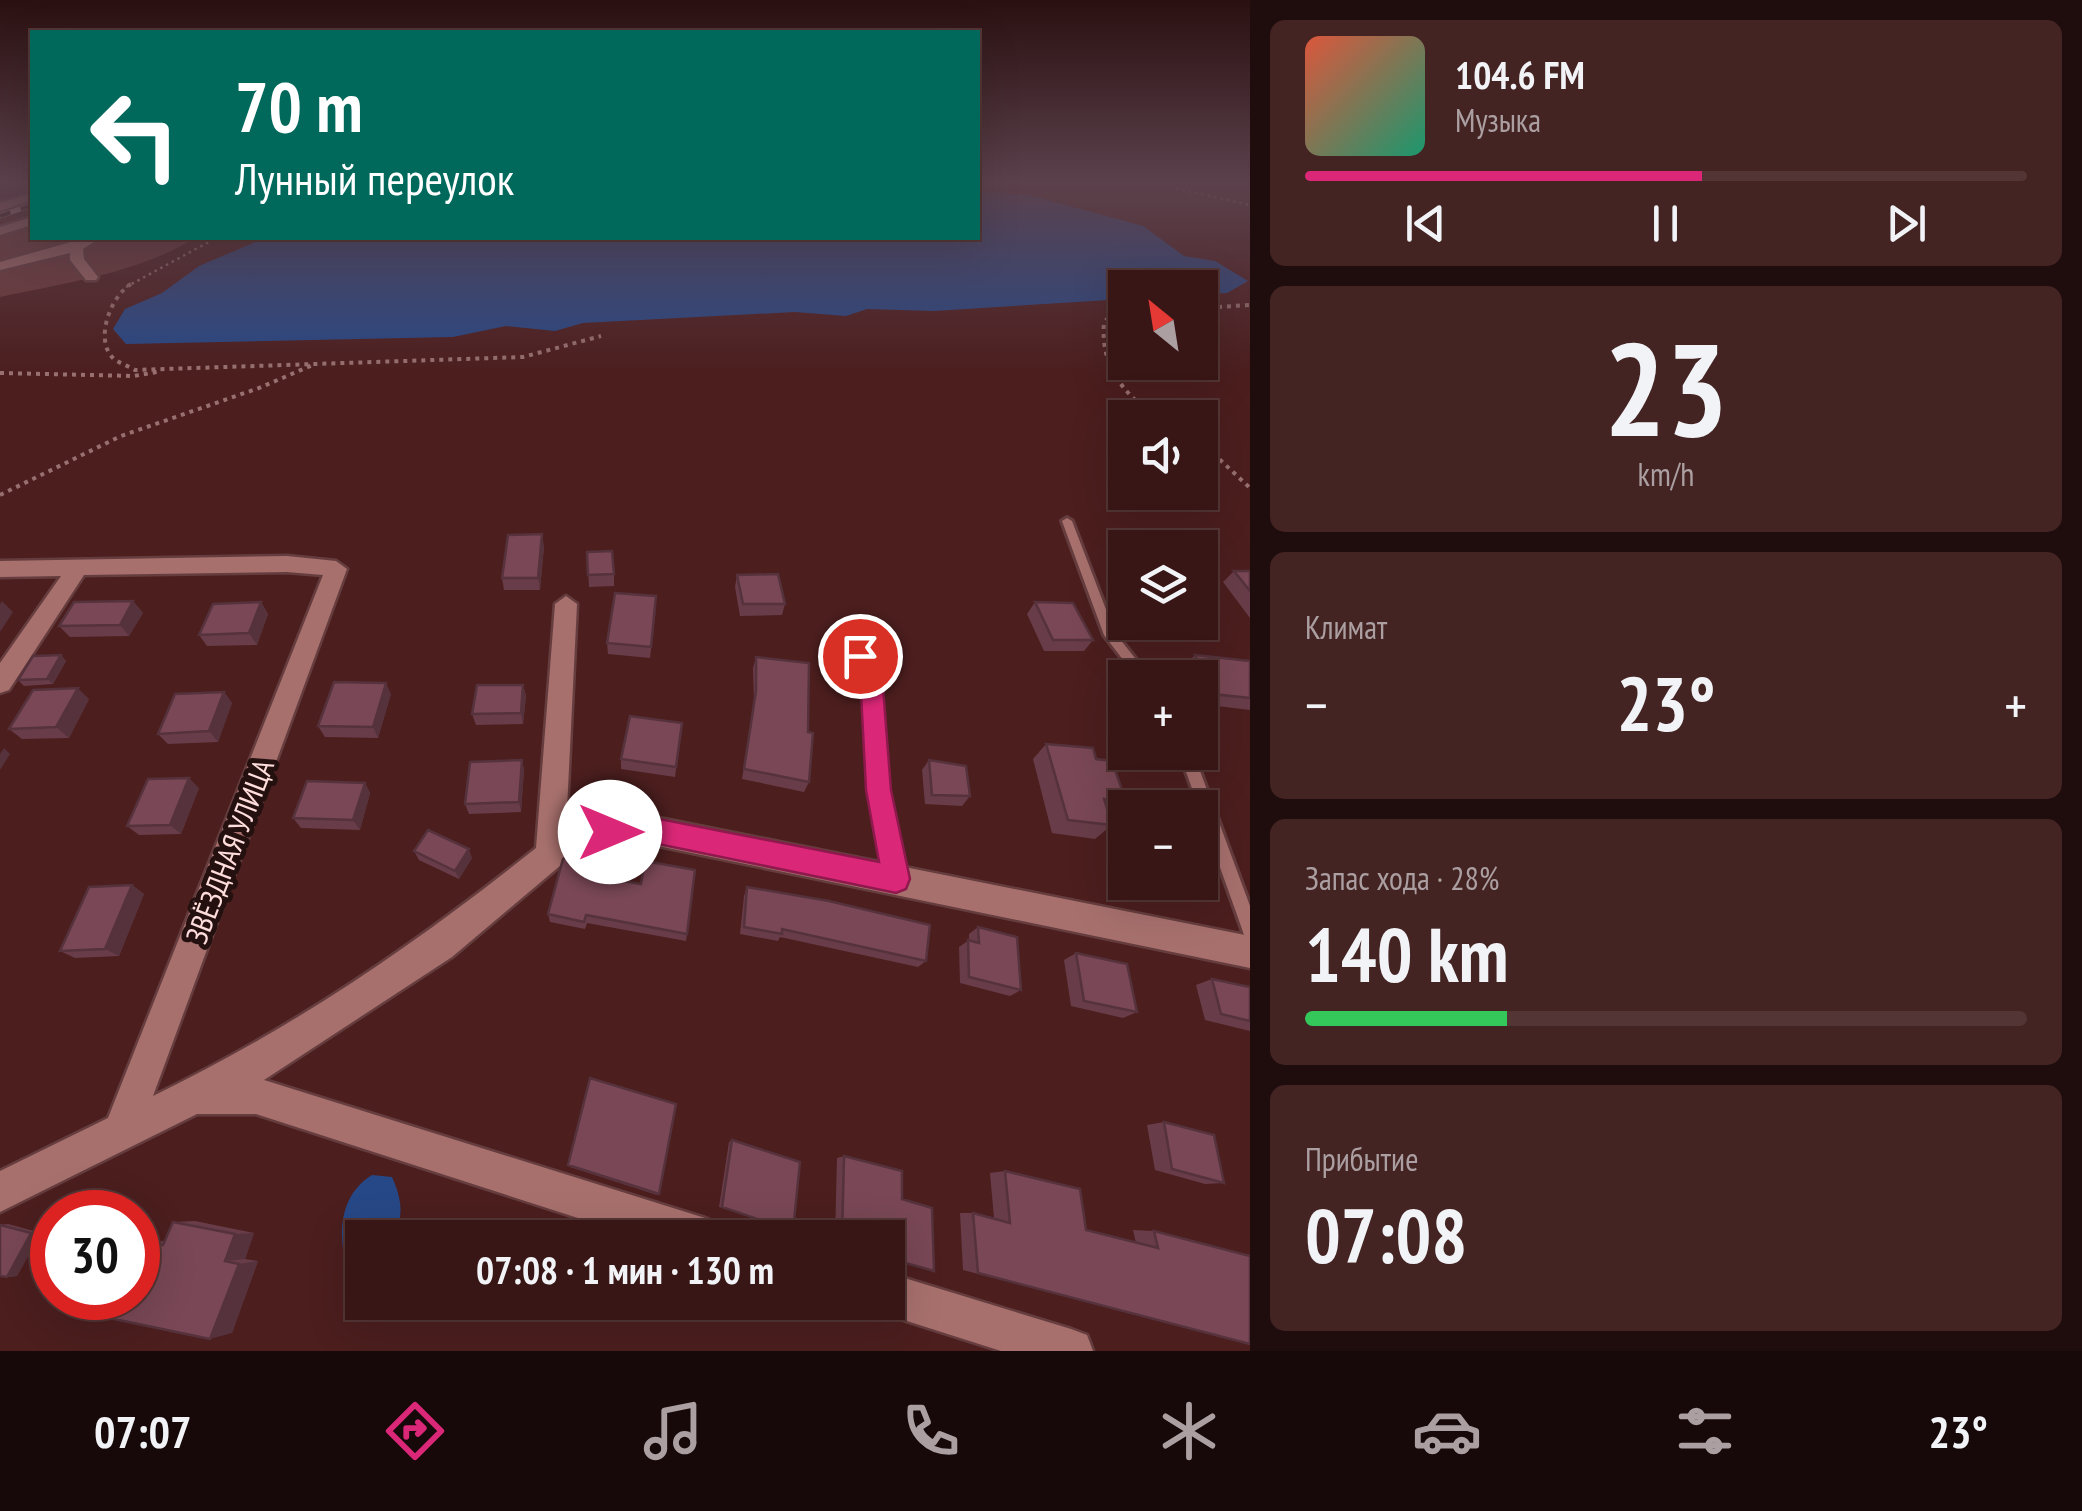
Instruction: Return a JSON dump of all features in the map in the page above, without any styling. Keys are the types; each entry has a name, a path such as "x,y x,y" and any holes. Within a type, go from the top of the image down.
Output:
{"street":[{"path":"0,266 76,247"},
{"path":"76,247 77,260 91,277"},
{"name":"ЗВЁЗДНАЯ УЛИЦА","path":"76,570 287,564 336,569 121,1133"},
{"path":"0,569 76,570"},
{"path":"0,683 76,570"},
{"path":"550,855 566,604"},
{"path":"0,1192 260,1063 440,944 550,855 584,836 634,827 1250,952"},
{"path":"194,1096 256,1096 649,1220"},
{"path":"905,1299 1070,1351"}],"lane":[{"path":"1067,521 1110,635 1130,660"},
{"path":"849,647 871,674 878,790 896,879"},
{"path":"1193,770 1250,929"}],"path":[{"path":"199,247 124,288 109,314 104,340 112,357 135,370 523,357 601,336"},
{"path":"1218,307 1250,305"},
{"path":"1108,318 1104,322 1108,367"},
{"path":"0,495 63,462 157,422 292,376 318,362"},
{"path":"0,374 134,376 180,368"},
{"path":"1116,380 1132,400"},
{"path":"1218,458 1250,488"}],"shaded area":[{"path":"0,247 178,247 126,268 0,297"}],"water":[{"path":"244,247 1172,247 1184,256 1215,261 1248,281 1227,293 1218,293 1218,270 1108,270 1108,300 934,311 867,309 846,316 795,312 583,323 555,331 506,326 453,337 126,344 113,329 125,309 162,293 199,266"},
{"path":"372,1175 392,1177 400,1200 400,1215 399,1220 345,1220 345,1250 342,1227 346,1207"}],"building":[{"path":"542,534 538,578 502,578 508,535"},
{"path":"612,551 614,574 588,575 587,552"},
{"path":"1234,571 1250,571 1250,591"},
{"path":"778,574 785,604 743,604 737,575"},
{"path":"615,593 656,596 651,647 607,643"},
{"path":"133,601 120,625 59,626 74,602"},
{"path":"261,602 249,633 199,635 213,604"},
{"path":"1035,602 1073,603 1093,640 1053,640"},
{"path":"61,655 47,679 18,680 33,656"},
{"path":"1195,655 1250,661 1250,698 1218,695 1218,660 1197,660"},
{"path":"756,657 809,663 808,732 813,733 809,782 744,769 756,691"},
{"path":"334,682 386,683 373,727 318,726"},
{"path":"477,685 523,685 521,713 472,714"},
{"path":"78,688 56,727 9,729 33,690"},
{"path":"224,692 209,731 158,734 175,694"},
{"path":"630,716 682,723 676,767 621,759"},
{"path":"1046,744 1093,748 1096,759 1108,760 1108,770 1115,770 1122,790 1108,790 1108,799 1104,799 1108,825 1068,820"},
{"path":"522,760 519,802 465,804 470,762"},
{"path":"929,760 966,766 970,796 932,795"},
{"path":"189,778 170,825 127,826 148,779"},
{"path":"307,781 365,783 353,820 293,818"},
{"path":"428,830 469,849 455,871 414,851"},
{"path":"580,849 601,853 595,876 641,884 645,861 695,870 687,934 586,915 584,922 548,914 563,859"},
{"path":"132,885 105,949 60,951 89,887"},
{"path":"747,887 930,925 926,961 782,929 782,934 744,927"},
{"path":"978,927 1017,937 1021,990 969,977 968,940 979,943"},
{"path":"1076,953 1127,964 1137,1012 1084,1001"},
{"path":"1212,979 1250,987 1250,1021 1221,1014"},
{"path":"590,1078 676,1104 659,1194 568,1165"},
{"path":"1164,1122 1214,1135 1224,1183 1172,1169"},
{"path":"732,1140 800,1162 794,1220 760,1220 722,1207"},
{"path":"844,1156 902,1171 902,1199 932,1208 934,1271 905,1263 905,1220 842,1220"},
{"path":"1005,1171 1080,1189 1086,1230 1158,1248 1154,1231 1250,1256 1250,1344 978,1273 973,1213 1010,1223"},
{"path":"173,1222 235,1234 225,1261 239,1264 210,1339 119,1320 160,1320 160,1244"},
{"path":"0,1225 30,1233 7,1277 0,1276"}],"route":[{"path":"610,832 634,827 896,879 878,790 871,674 860,656"}]}
